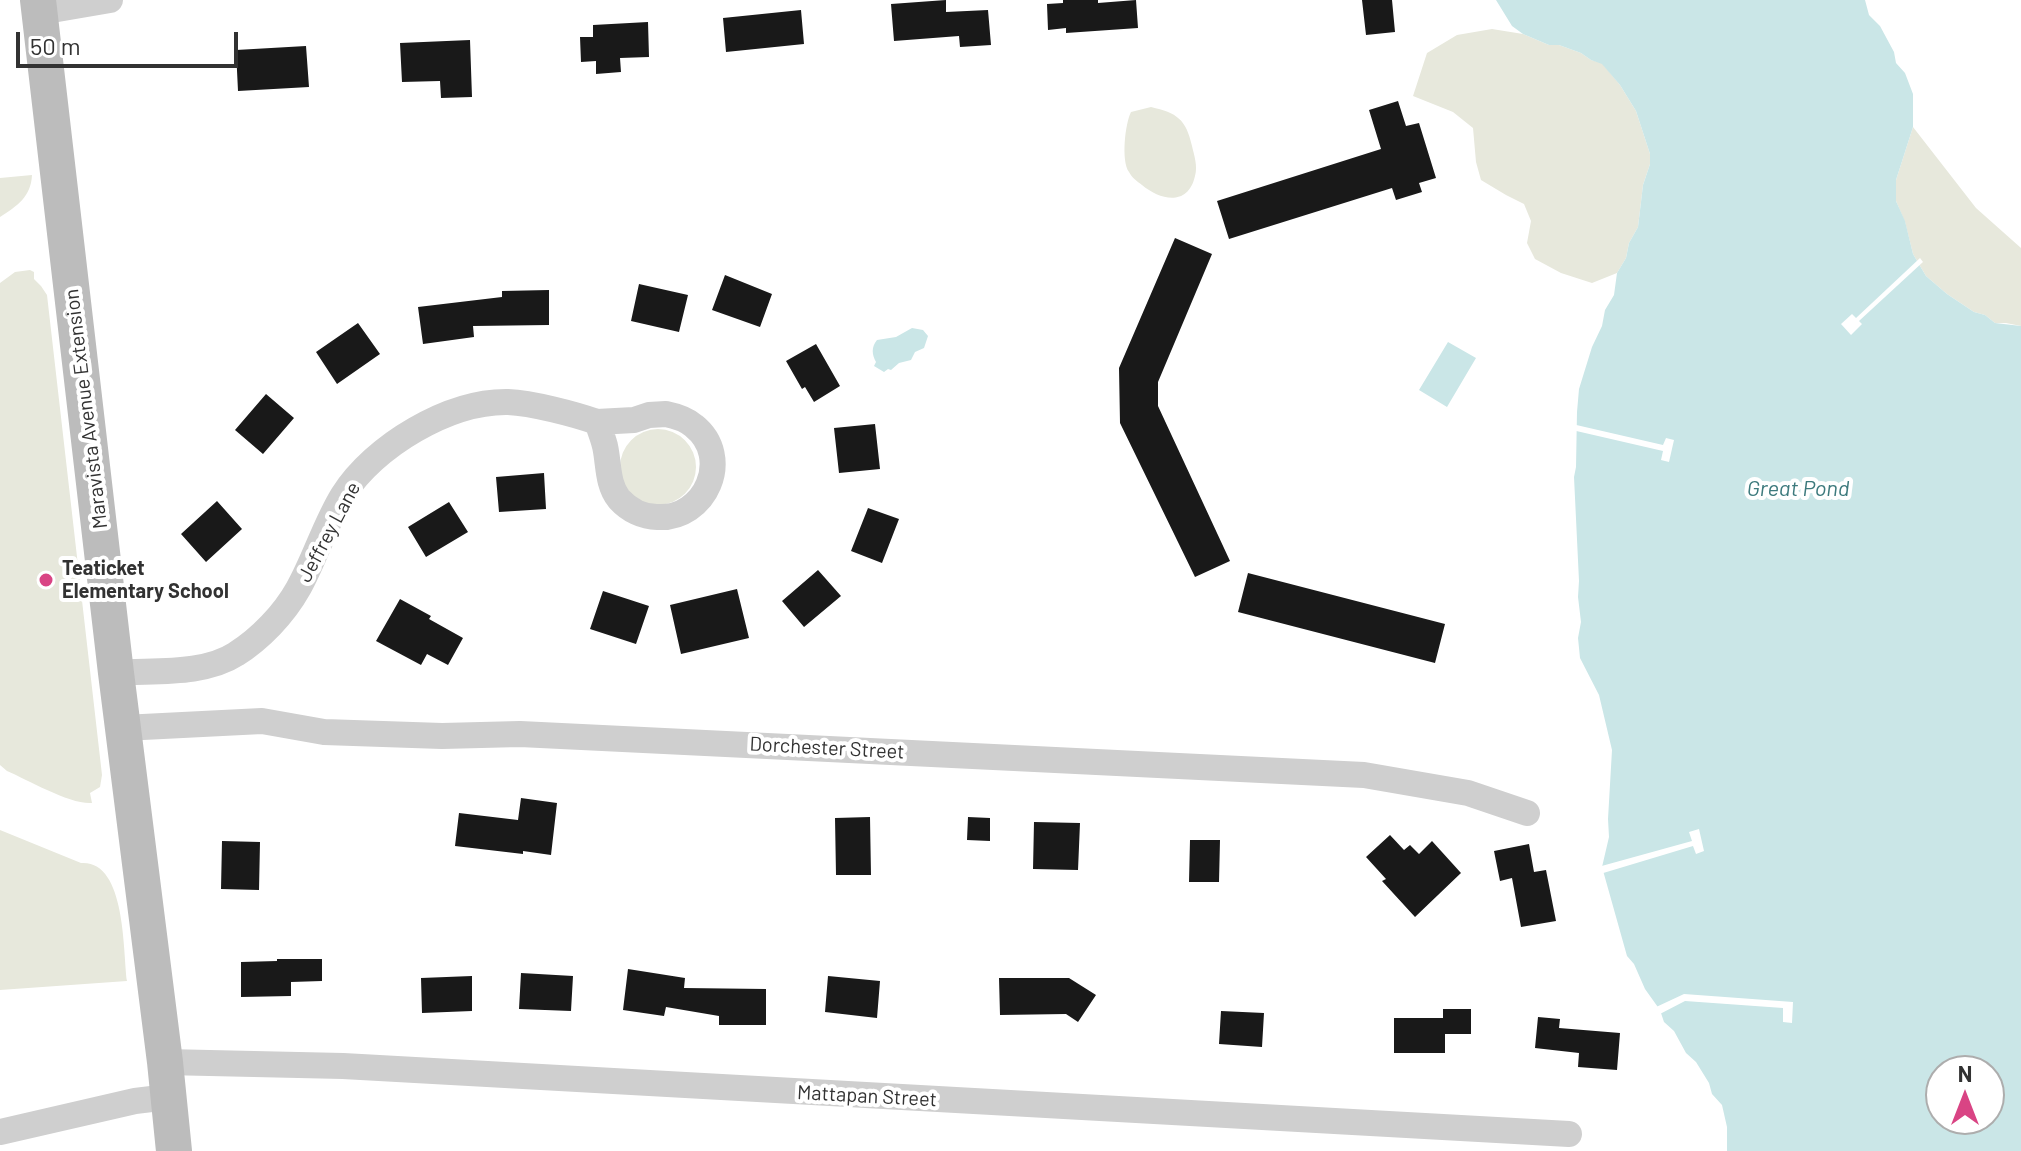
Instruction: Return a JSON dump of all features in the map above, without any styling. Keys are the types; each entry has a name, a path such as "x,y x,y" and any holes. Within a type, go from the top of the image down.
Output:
{"main road":[{"name":"Maravista Avenue Extension","path":"39,6 174,1151"}],"street":[{"path":"39,6 110,0"},
{"name":"Jeffrey Lane","path":"116,673 201,668 234,656 253,642 285,609 297,591 342,497 355,479 377,456 417,429 474,406 510,402 578,415 597,422 666,414 682,418 696,427 712,455 708,488 698,502 684,512 666,518 648,517 632,510 618,498 610,481 605,446 597,422"},
{"name":"Dorchester Street","path":"123,728 262,721 324,732 442,736 520,734 1364,775 1468,793 1527,813"},
{"name":"Mattapan Street","path":"0,1132 135,1101 166,1080 343,1066 1569,1134"}],"shaded area":[{"path":"1492,29 1559,45 1602,63 1636,111 1650,154 1650,164 1643,185 1638,227 1617,273 1592,283 1561,273 1535,259 1527,243 1531,221 1524,204 1481,180 1473,128 1453,112 1413,96 1427,53 1457,35"},
{"path":"1151,107 1179,119 1190,137 1196,172 1186,193 1173,198 1149,190 1133,178 1125,160 1131,112"},
{"path":"1913,127 1976,208 2021,248 2021,326 1995,323 1947,294 1926,276 1913,254 1896,201 1896,180"},
{"path":"32,175 26,195 0,217 0,178"},
{"path":"30,270 47,295 102,775 100,787 90,793 92,803 61,796 0,765 0,283 15,272"},
{"path":"658,429 672,432 685,440 693,453 696,467 693,481 685,494 672,502 658,505 644,502 631,494 623,481 620,467 623,453 631,440 644,432"},
{"path":"0,830 81,863 96,866 107,876 123,929 127,981 0,990"}],"water":[{"name":"Great Pond","path":"1496,0 1865,0 1869,15 1880,26 1913,94 1913,127 1896,180 1896,201 1905,221 1913,254 1926,276 1974,312 1985,315 1995,323 2021,326 2021,1151 1727,1151 1727,1127 1722,1105 1712,1094 1696,1062 1664,1022 1627,956 1602,867 1609,837 1612,750 1599,695 1580,658 1574,477 1579,389 1605,310 1614,295 1617,273 1638,227 1650,154 1636,111 1602,64 1581,53 1523,34 1512,26"},
{"path":"912,328 923,330 928,336 924,348 915,352 911,360 899,363 891,370 884,372 874,366 873,348 877,340 896,337"},
{"path":"1448,342 1476,358 1447,407 1419,390"}],"pier":[{"path":"1920,258 1923,262 1859,321 1862,324 1851,335 1841,324 1852,314 1856,318"},
{"path":"1572,424 1663,445 1666,438 1674,440 1669,462 1661,460 1663,451 1572,430"},
{"path":"1699,829 1704,851 1696,854 1693,846 1600,874 1598,867 1692,841 1689,832"},
{"path":"1684,994 1793,1002 1792,1023 1783,1022 1783,1008 1685,1001 1658,1015 1654,1008"}],"building":[{"path":"946,0 946,12 988,10 991,45 960,47 959,36 894,41 891,4"},
{"path":"1063,0 1098,0 1098,3 1136,0 1138,28 1066,33 1066,28 1048,30 1047,4 1063,3"},
{"path":"1362,0 1392,0 1395,32 1366,35"},
{"path":"801,10 804,44 726,52 723,18"},
{"path":"648,22 649,57 620,58 621,72 596,74 596,61 581,62 580,37 593,37 593,25"},
{"path":"470,40 472,97 441,98 440,81 402,82 400,43"},
{"path":"306,46 309,87 238,91 236,50"},
{"path":"1398,101 1406,126 1419,123 1436,178 1419,183 1422,192 1396,200 1392,188 1229,239 1217,201 1381,149 1369,110"},
{"path":"1175,238 1212,254 1158,382 1158,406 1230,561 1195,577 1120,423 1119,368"},
{"path":"725,275 772,294 760,327 712,310"},
{"path":"639,284 688,295 679,332 631,321"},
{"path":"549,290 549,325 473,326 474,337 423,344 418,307 502,297 502,291"},
{"path":"358,323 380,354 337,384 316,352"},
{"path":"816,344 840,386 814,402 805,387 802,389 786,361"},
{"path":"266,394 294,418 263,454 235,430"},
{"path":"875,424 880,469 839,473 834,428"},
{"path":"544,473 546,509 499,512 496,477"},
{"path":"217,501 242,529 206,562 181,534"},
{"path":"449,502 468,532 426,557 408,527"},
{"path":"868,508 899,519 882,563 851,551"},
{"path":"818,570 841,596 804,627 782,601"},
{"path":"1248,573 1445,624 1435,663 1238,612"},
{"path":"737,589 749,638 681,654 670,605"},
{"path":"603,591 649,606 636,644 590,629"},
{"path":"400,599 463,638 448,665 427,654 421,665 376,641"},
{"path":"521,798 557,803 551,855 455,846 459,813 518,820"},
{"path":"870,817 871,875 836,875 835,818"},
{"path":"968,817 990,818 990,841 967,840"},
{"path":"1034,822 1080,823 1078,870 1033,869"},
{"path":"1390,835 1404,850 1410,845 1419,854 1432,841 1461,873 1415,917 1382,881 1386,879 1366,857"},
{"path":"1190,840 1220,840 1219,882 1189,882"},
{"path":"222,841 260,842 259,890 221,889"},
{"path":"1529,844 1534,872 1546,870 1556,921 1521,927 1512,878 1500,881 1494,851"},
{"path":"322,959 322,981 291,982 291,996 241,997 241,962"},
{"path":"628,969 685,978 684,988 766,989 766,1025 719,1025 719,1016 666,1007 664,1016 623,1010"},
{"path":"521,973 573,976 571,1011 519,1009"},
{"path":"472,976 472,1011 422,1013 421,978"},
{"path":"828,976 880,981 877,1018 825,1012"},
{"path":"999,978 1069,978 1096,995 1078,1022 1066,1014 1000,1015"},
{"path":"1443,1009 1471,1009 1471,1034 1445,1034 1445,1053 1394,1053 1394,1018 1443,1018"},
{"path":"1221,1011 1264,1013 1262,1047 1219,1044"},
{"path":"1538,1017 1560,1019 1559,1028 1620,1033 1617,1070 1578,1067 1579,1053 1535,1048"}],"place":[{"name":"Teaticket Elementary School","path":"46,580"}]}
